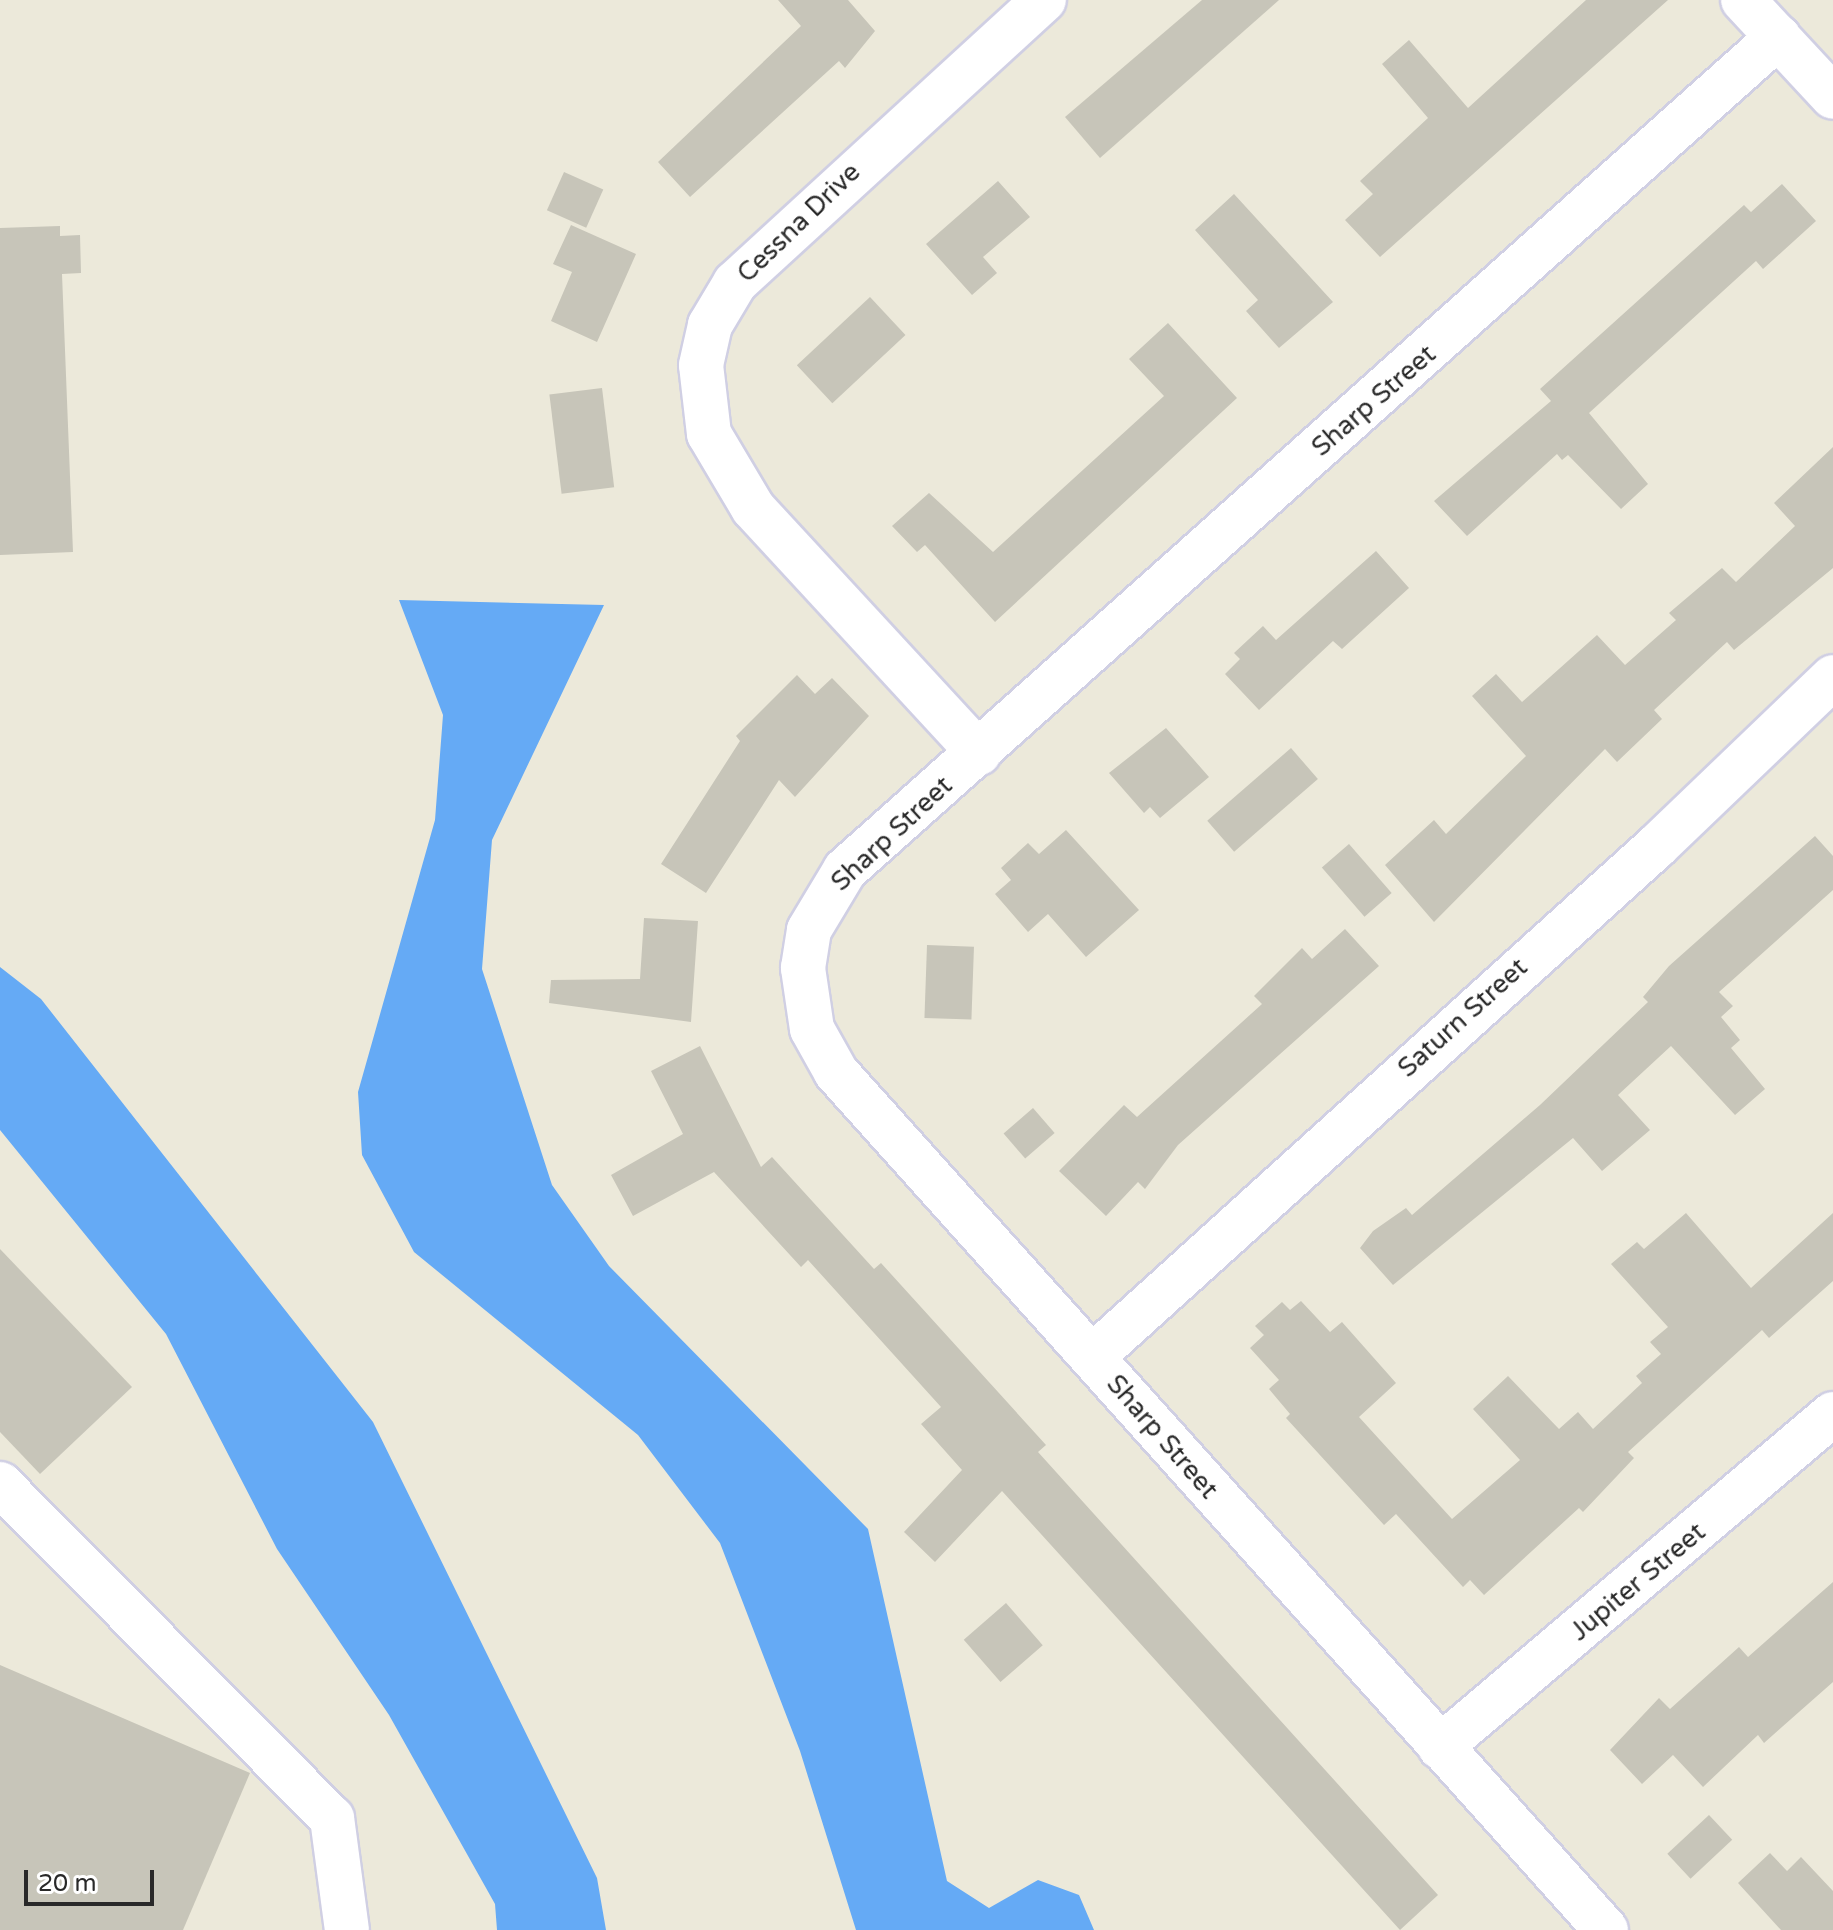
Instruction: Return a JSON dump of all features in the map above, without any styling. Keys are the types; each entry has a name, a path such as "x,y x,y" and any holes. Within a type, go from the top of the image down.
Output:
{"street":[{"name":"Cessna Drive","path":"979,753 753,508 709,434 701,365 710,325 735,283 1044,0"},
{"path":"1743,0 1833,97"},
{"name":"Sharp Street","path":"1606,1930 836,1072 804,999 809,930 826,895 979,753 1778,37"},
{"name":"Saturn Street","path":"1092,1357 1657,846 1833,677"},
{"name":"Jupiter Street","path":"1440,1747 1833,1414"},
{"path":"0,1484 332,1818 347,1930"}],"water":[{"path":"399,600 604,605 492,840 482,969 552,1185 609,1266 868,1529 947,1881 989,1908 1038,1880 1079,1895 1094,1930 856,1930 800,1751 720,1543 638,1435 414,1252 362,1155 358,1092 435,820 443,715"},
{"path":"0,967 41,999 373,1422 597,1878 606,1930 497,1930 495,1904 389,1715 277,1549 166,1334 0,1130"}],"building":[{"path":"778,0 848,0 875,31 845,68 839,61 690,197 658,162 801,26"},
{"path":"1202,0 1279,0 1100,158 1065,117"},
{"path":"1586,0 1668,0 1380,257 1345,220 1373,194 1360,181 1428,118 1382,64 1409,40 1468,108"},
{"path":"564,172 603,189 586,228 547,210"},
{"path":"998,181 1030,217 983,257 997,273 972,295 926,244"},
{"path":"1782,184 1816,221 1763,269 1756,261 1589,413 1648,484 1621,509 1568,455 1562,460 1557,454 1467,536 1434,501 1551,401 1540,389 1744,205 1751,212"},
{"path":"1234,194 1333,302 1279,348 1246,311 1258,300 1195,230"},
{"path":"571,225 636,254 597,342 551,321 572,272 553,264"},
{"path":"60,226 60,236 80,235 81,273 62,274 73,552 0,555 0,228"},
{"path":"870,297 905,335 832,403 797,365"},
{"path":"1168,323 1237,398 995,622 925,545 917,552 892,526 929,493 993,552 1164,396 1129,359"},
{"path":"602,388 614,487 562,494 549,394"},
{"path":"1833,447 1833,568 1734,650 1727,642 1654,710 1662,719 1617,762 1605,749 1434,922 1385,865 1434,820 1446,834 1526,756 1472,696 1496,674 1522,702 1597,635 1625,665 1676,620 1669,613 1722,568 1736,582 1795,526 1774,503"},
{"path":"1376,551 1409,588 1342,649 1333,641 1259,710 1225,674 1240,659 1234,653 1263,626 1276,640"},
{"path":"797,675 815,694 832,678 869,716 795,797 779,780 706,893 661,864 740,741 736,736"},
{"path":"1166,728 1209,777 1160,818 1150,807 1144,813 1109,773"},
{"path":"1291,748 1318,779 1234,852 1207,821"},
{"path":"1066,830 1139,910 1086,957 1048,914 1028,932 995,894 1011,880 1001,868 1028,843 1039,854"},
{"path":"1815,836 1833,856 1833,890 1719,992 1733,1006 1721,1017 1740,1040 1731,1048 1765,1089 1735,1115 1671,1046 1618,1095 1650,1130 1602,1171 1573,1138 1393,1285 1360,1248 1373,1231 1406,1208 1412,1215 1540,1105 1648,1002 1643,997 1669,966"},
{"path":"1349,844 1392,893 1364,917 1322,868"},
{"path":"644,918 698,921 691,1022 549,1003 551,980 640,979"},
{"path":"1345,929 1379,966 1178,1145 1145,1189 1138,1182 1106,1216 1059,1171 1124,1105 1137,1117 1262,1004 1254,996 1302,948 1312,959"},
{"path":"927,945 974,947 971,1020 924,1018"},
{"path":"700,1046 761,1167 772,1157 874,1269 881,1263 1046,1445 1038,1452 1438,1895 1400,1930 1002,1491 935,1562 904,1532 962,1470 921,1424 941,1407 808,1260 801,1267 714,1172 633,1216 611,1175 683,1134 651,1071"},
{"path":"1033,1108 1055,1133 1025,1158 1004,1134"},
{"path":"1686,1213 1751,1288 1833,1213 1833,1281 1769,1338 1762,1330 1628,1452 1634,1458 1583,1512 1579,1508 1484,1595 1470,1580 1463,1587 1396,1514 1384,1525 1286,1418 1290,1414 1269,1389 1279,1380 1250,1348 1264,1335 1255,1326 1282,1302 1290,1310 1301,1301 1330,1332 1342,1322 1396,1383 1359,1417 1452,1519 1520,1460 1473,1409 1508,1376 1559,1429 1578,1412 1593,1429 1642,1383 1636,1376 1661,1354 1650,1342 1668,1327 1611,1264 1637,1242 1644,1249"},
{"path":"0,1249 132,1387 40,1474 0,1432"},
{"path":"1833,1582 1833,1682 1764,1743 1758,1735 1703,1787 1673,1755 1642,1784 1610,1750 1659,1698 1670,1709 1739,1647 1748,1657"},
{"path":"1006,1603 1043,1645 1000,1682 964,1640"},
{"path":"0,1665 250,1773 183,1930 0,1930"},
{"path":"1709,1815 1732,1840 1691,1879 1667,1854"},
{"path":"1770,1853 1787,1871 1801,1857 1833,1891 1833,1930 1781,1930 1738,1883"}]}
